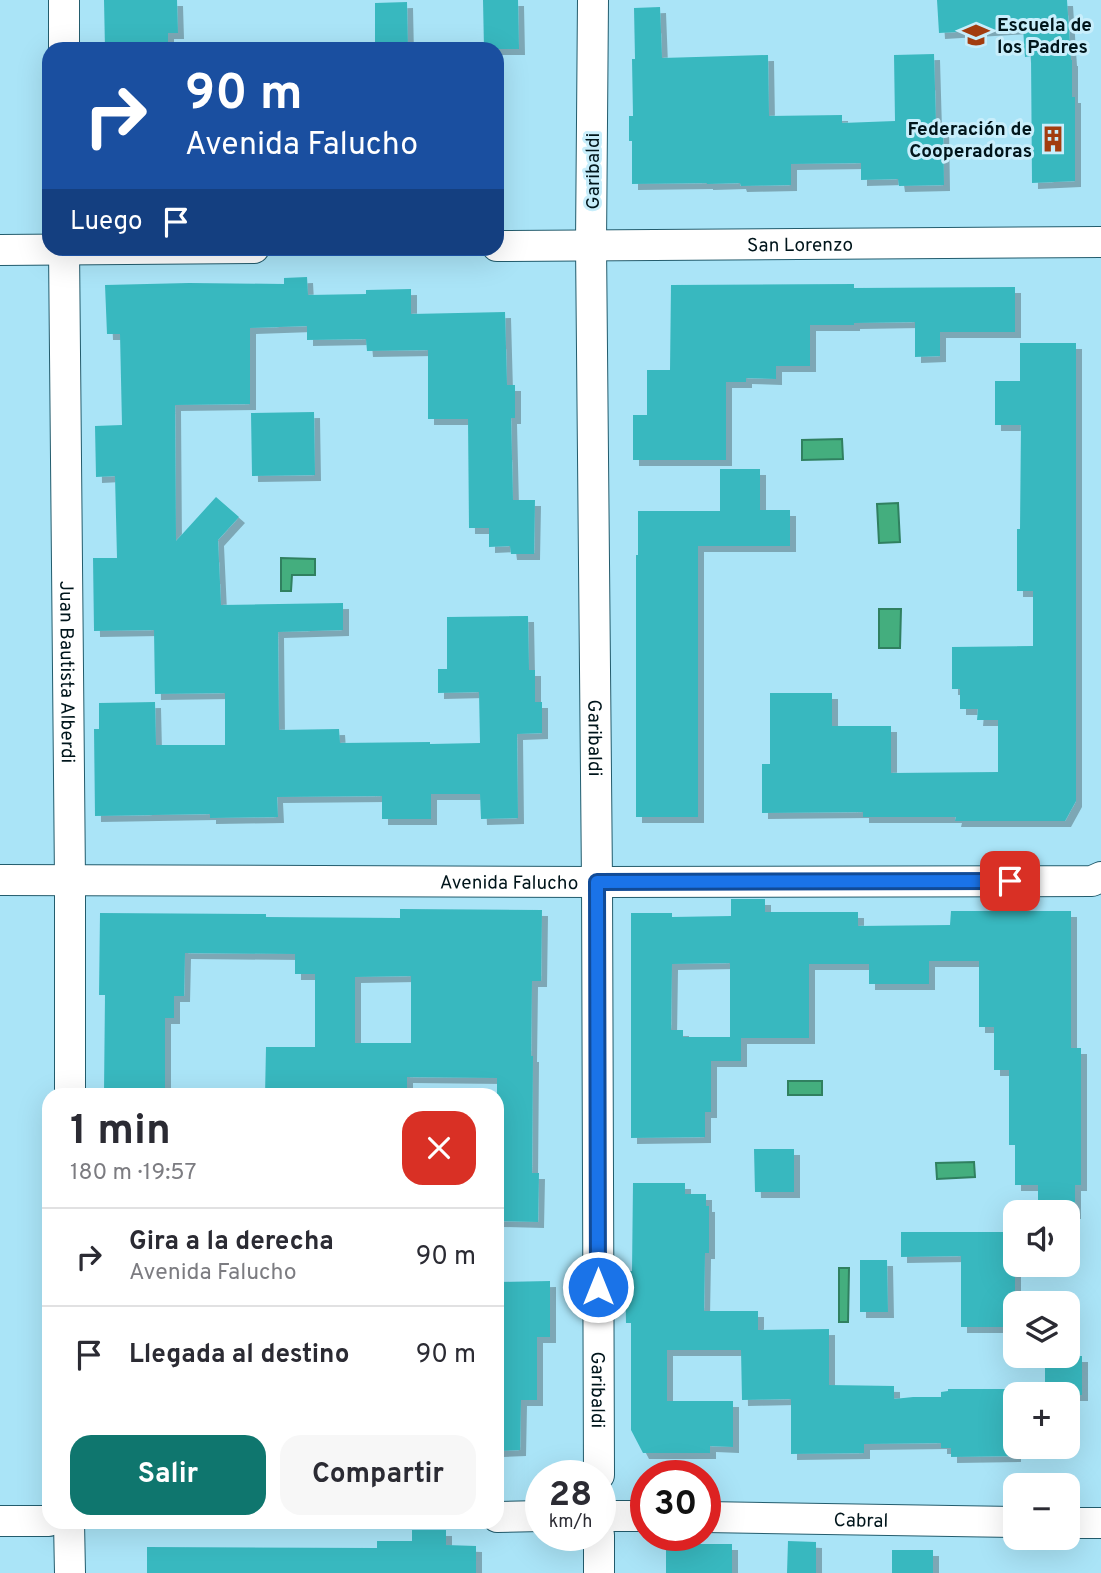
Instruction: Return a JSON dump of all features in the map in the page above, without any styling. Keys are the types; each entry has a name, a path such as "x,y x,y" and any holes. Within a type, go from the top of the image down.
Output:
{"street":[{"path":"64,0 64,42"},
{"name":"Garibaldi","path":"593,0 591,244 599,1460"},
{"name":"San Lorenzo","path":"504,246 1101,242"},
{"path":"0,250 42,250"},
{"name":"Juan Bautista Alberdi","path":"64,256 70,1088"},
{"name":"Avenida Falucho","path":"0,880 1092,881 1101,877"},
{"path":"504,1517 525,1516"},
{"name":"Cabral","path":"721,1517 1003,1522"},
{"path":"0,1521 42,1521"},
{"path":"1080,1523 1101,1523"},
{"path":"69,1529 70,1573"},
{"path":"599,1551 599,1573"}],"shaded area":[{"path":"842,439 843,459 802,460 802,440"},
{"path":"898,503 900,542 879,543 877,504"},
{"path":"281,558 315,559 315,575 292,575 291,591 281,591"},
{"path":"879,609 901,609 900,648 879,648"},
{"path":"788,1081 822,1081 822,1095 788,1095"},
{"path":"974,1162 975,1177 937,1179 936,1163"},
{"path":"839,1268 849,1268 848,1322 839,1322"}],"building":[{"path":"104,0 177,0 178,33 168,33 168,42 105,42"},
{"path":"483,0 518,0 519,49 504,49 504,42 484,42"},
{"path":"937,0 1067,0 1072,97 1075,97 1075,181 1032,183 1031,56 1025,57 1023,28 939,33"},
{"path":"407,2 408,42 375,42 375,3"},
{"path":"660,7 662,58 768,55 769,116 842,115 842,123 895,121 894,55 934,54 936,124 943,123 944,185 899,186 898,179 861,180 861,163 791,164 791,185 632,184 629,116 633,116 634,8"},
{"path":"307,277 308,295 366,294 366,290 411,289 411,314 505,312 507,385 515,385 515,418 511,418 513,500 535,500 534,554 511,554 510,546 489,547 489,528 469,528 468,419 428,419 428,350 367,351 366,339 307,340 307,326 250,328 250,404 175,405 176,541 216,497 239,517 218,540 221,605 343,603 343,630 278,632 279,730 339,729 340,743 480,743 479,692 438,693 438,669 447,669 447,617 528,616 529,670 535,670 535,702 542,702 542,733 517,734 518,818 481,819 480,794 431,794 431,819 382,819 382,796 277,797 278,817 210,818 210,814 95,816 94,729 99,729 99,703 155,702 156,745 225,745 225,693 155,694 154,630 94,631 93,558 117,558 115,476 96,477 95,426 122,425 120,334 107,334 105,285 284,284 284,278"},
{"path":"854,284 854,288 1015,287 1015,332 940,332 940,356 915,357 915,322 810,325 810,366 776,366 776,379 746,378 746,382 726,382 726,460 633,460 633,415 647,415 647,370 670,370 671,285"},
{"path":"1020,343 1076,343 1076,801 1065,821 955,821 956,817 863,817 863,812 762,813 762,764 770,764 770,693 832,693 832,726 891,726 891,773 998,772 998,720 977,720 978,709 960,709 960,689 952,689 952,647 1033,646 1033,591 1017,591 1021,425 995,425 995,381 1020,381"},
{"path":"314,412 315,475 252,476 251,413"},
{"path":"720,469 760,469 760,510 790,510 790,546 698,546 698,817 636,817 638,511 720,511"},
{"path":"731,899 765,899 765,912 858,912 858,926 950,925 951,911 1071,911 1071,1048 1081,1048 1081,1185 1075,1185 1075,1200 1038,1200 1038,1185 1015,1185 1015,1145 1009,1145 1009,1070 994,1070 994,1027 979,1027 979,961 929,961 929,984 869,984 869,964 809,964 809,1038 741,1038 741,1061 711,1061 711,1112 705,1112 705,1137 631,1138 631,913 672,913 672,917 731,916","holes":["730,963 730,1037 683,1037 683,1030 671,1030 672,964"]},
{"path":"400,909 542,910 541,981 532,981 531,1056 532,1173 539,1173 538,1222 504,1221 504,1088 497,1088 497,1078 407,1077 407,1088 265,1088 266,1047 315,1047 315,974 295,974 295,954 185,953 184,996 174,996 174,1018 165,1018 165,1088 104,1088 105,995 99,995 100,913 266,914 266,917 400,918","holes":["411,976 411,1043 355,1043 355,977"]},
{"path":"754,1149 794,1149 794,1192 755,1192"},
{"path":"633,1183 685,1183 685,1194 706,1194 706,1206 709,1206 709,1253 705,1253 704,1311 758,1311 758,1330 829,1329 829,1385 894,1386 894,1399 941,1397 941,1392 948,1389 1003,1389 1003,1456 951,1457 951,1448 941,1448 941,1443 864,1444 864,1453 791,1454 791,1399 742,1400 741,1350 667,1350 667,1401 733,1401 733,1447 710,1446 710,1453 643,1453 631,1430 631,1323 626,1323 625,1271 632,1271"},
{"path":"901,1232 1003,1232 1003,1277 1015,1277 1015,1291 1003,1291 1003,1327 961,1327 961,1256 901,1257"},
{"path":"860,1260 887,1260 888,1312 860,1312"},
{"path":"550,1281 550,1337 537,1337 537,1400 521,1400 520,1450 504,1451 504,1282"},
{"path":"1082,1356 1082,1395 1080,1382 1045,1382 1045,1368 1080,1368"},
{"path":"412,1530 446,1530 446,1545 476,1546 476,1573 147,1573 147,1547 377,1548 377,1541 412,1541"},
{"path":"788,1541 816,1542 816,1573 787,1573"},
{"path":"721,1544 732,1544 732,1573 666,1573 666,1551 721,1551"},
{"path":"892,1550 933,1550 933,1573 892,1573"}],"place":[{"name":"Escuela de los Padres","path":"976,35"},
{"name":"Federación de Cooperadoras","path":"1053,139"}],"route":[{"path":"598,1287 597,882 1010,881"}]}
